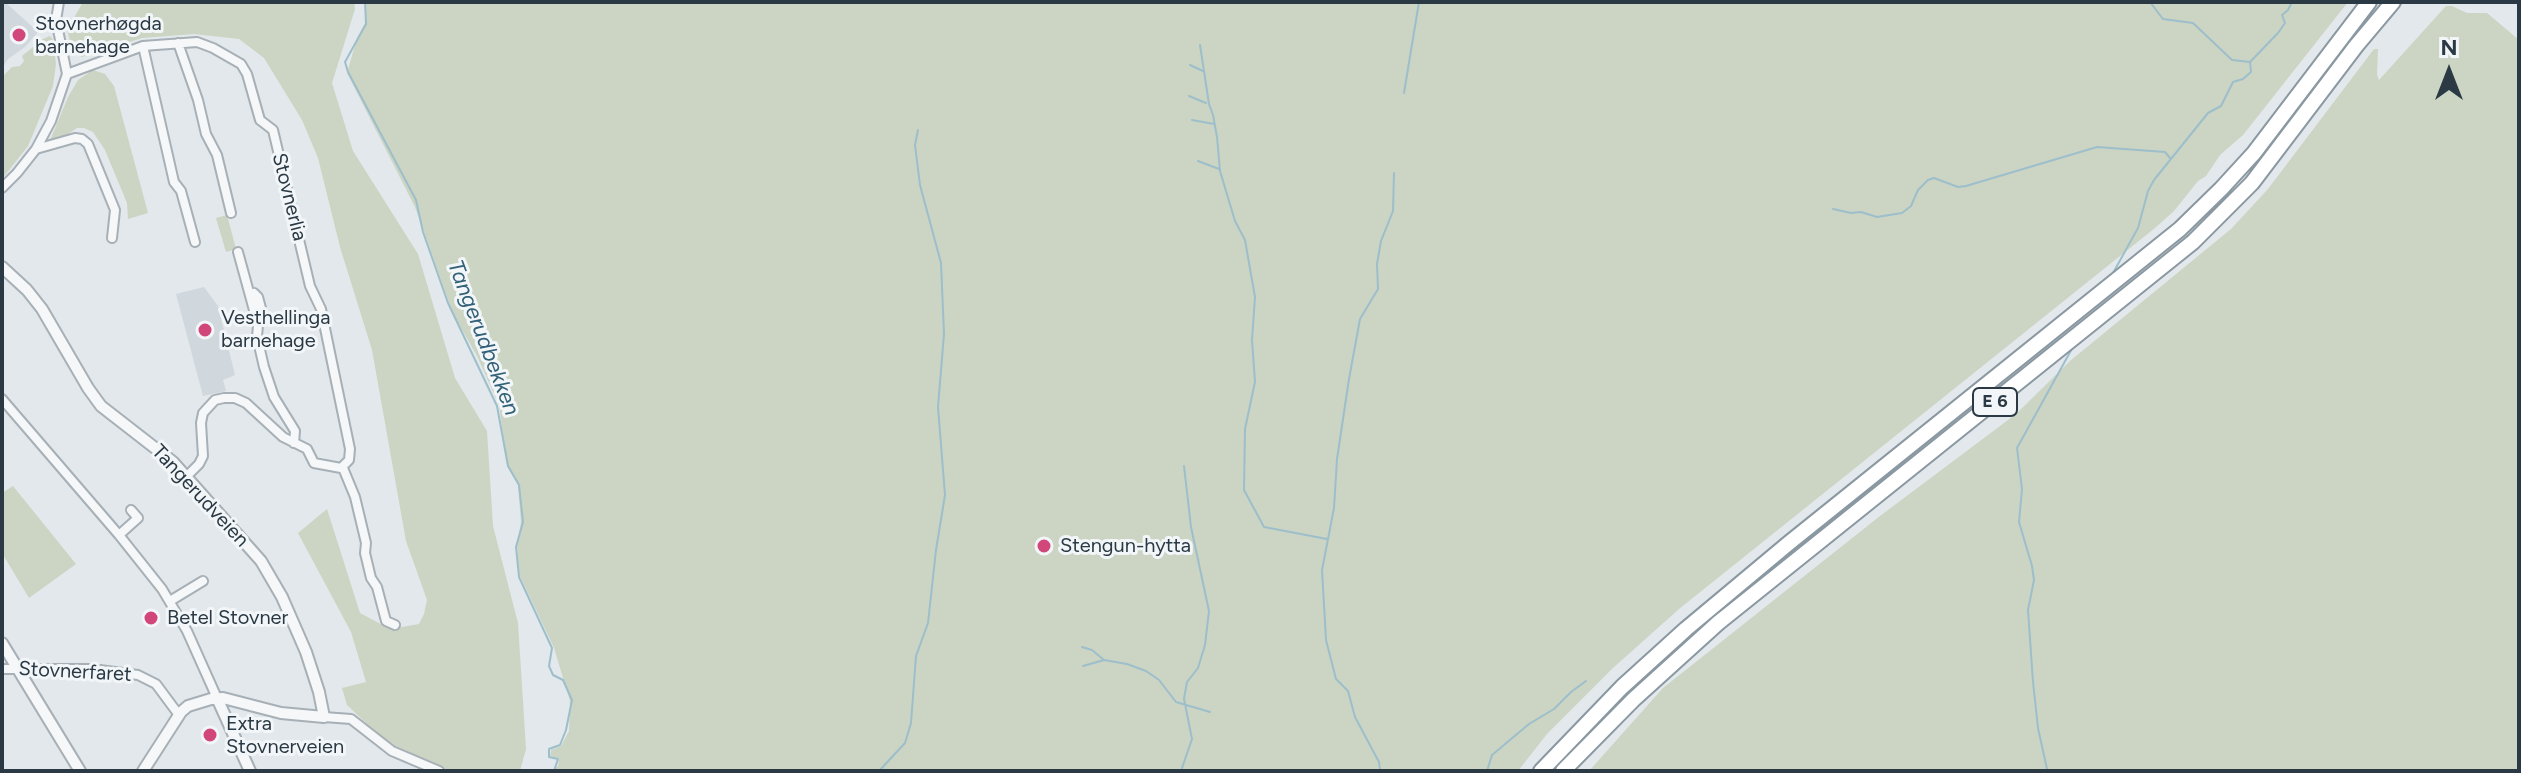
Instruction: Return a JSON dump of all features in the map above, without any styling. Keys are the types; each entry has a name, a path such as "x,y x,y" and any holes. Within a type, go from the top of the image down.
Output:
{"highway":[{"name":"E 6","path":"1541,771 1622,687 1686,629 2191,219 2254,153 2369,2"},
{"name":"E 6","path":"1563,771 1634,699 1707,633 2193,242 2252,183 2393,2"}],"street":[{"path":"2,188 36,149 51,121 67,74 56,20 59,2"},
{"name":"Stovnerlia","path":"67,74 143,46 178,43 197,42 241,64 247,74 260,120 273,130 310,286 321,309 350,449 349,460 343,468"},
{"path":"178,43 206,134 217,155 231,213"},
{"path":"143,46 174,182 181,191 195,242"},
{"path":"36,149 75,138 88,144 115,210 112,238"},
{"path":"238,252 258,325"},
{"name":"Tangerudveien","path":"2,267 27,290 45,313 101,406 159,449 255,554 277,586 306,652 324,717"},
{"path":"254,293 261,311 257,337 264,367 274,397 295,431 294,443"},
{"path":"186,477 203,456 203,413 219,398 235,398 246,403 283,437 307,449 311,460 317,464 343,468 355,497 371,578 377,587 386,621 395,625"},
{"path":"2,399 119,535 170,601 195,647 250,771"},
{"path":"119,535 138,518 131,510"},
{"path":"170,601 203,581"},
{"path":"2,643 80,771"},
{"name":"Stovnerfaret","path":"2,669 92,669 138,675 160,688 179,715"},
{"path":"143,771 188,706 217,698 281,713 351,719 392,751 439,771"}],"shaded area":[{"name":"Stovnerhøgda barnehage","path":"2,2 38,32 2,68"},
{"name":"Vesthellinga barnehage","path":"204,287 218,306 235,375 223,380 226,391 203,396 176,294"}],"green space":[{"path":"83,2 354,2 355,9 332,83 353,151 418,254 455,378 487,431 493,526 518,623 526,749 520,771 446,771 384,740 347,705 342,688 366,682 351,632 298,533 327,509 360,613 390,629 419,624 427,600 406,541 372,350 340,247 318,158 302,120 264,58 239,39 194,34 142,38 82,57 73,52 67,30"},
{"path":"366,2 2348,2 2243,135 2220,155 2206,176 2198,181 2174,211 1679,609 1613,668 1547,734 1518,771 555,771 559,759 550,756 551,750 561,746 569,731 570,701 554,648 519,574 517,546 521,522 518,485 507,466 499,405 477,356 453,314 415,207 347,73 357,38 366,21"},
{"path":"2446,6 2467,13 2487,13 2519,40 2519,771 1589,771 1663,688 1880,516 2016,414 2070,361 2231,229 2268,189 2374,49 2378,49 2379,80"},
{"path":"50,36 56,64 53,86 28,146 2,179 2,77 12,67 20,66 24,61 22,56"},
{"path":"93,70 105,74 114,86 148,213 128,219 127,203 105,150 93,132 77,128 49,143 78,80"},
{"path":"227,215 236,249 226,252 216,218"},
{"path":"13,486 76,564 29,598 2,553 2,493"}],"waterway":[{"name":"Tangerudbekken","path":"365,2 366,24 345,62 416,200 423,232 448,303 497,406 508,466 519,485 523,522 516,547 519,577 552,648 549,666 553,675 563,680 572,700 560,745 549,749 549,757 558,759 554,771"},
{"path":"1404,93 1419,2"},
{"path":"2150,2 2163,19 2193,23 2232,60 2250,62"},
{"path":"2113,273 2138,228 2154,180 2208,113 2221,106 2233,82 2251,72 2250,62 2278,33 2285,23 2282,15 2292,2"},
{"path":"1200,45 1220,171 1235,221 1245,240 1255,297 1252,340 1255,382 1245,429 1244,490 1264,527 1327,539"},
{"path":"1190,65 1203,71"},
{"path":"1189,96 1206,103"},
{"path":"1192,120 1214,124"},
{"path":"879,771 905,743 911,723 916,656 928,623 945,495 938,407 944,334 941,263 920,185 915,145 918,130"},
{"path":"1833,209 1877,217 1902,213 1911,206 1918,190 1928,180 1934,178 1958,187 1966,186 2097,147 2165,152 2170,158"},
{"path":"1198,161 1219,169"},
{"path":"1380,771 1379,762 1355,717 1348,691 1336,679 1326,640 1322,570 1334,508 1337,459 1349,379 1360,319 1378,289 1377,264 1381,241 1393,211 1394,173"},
{"path":"2047,769 2033,682 2028,610 2034,580 2019,522 2022,489 2017,448 2074,345"},
{"path":"1181,771 1192,739 1184,699 1187,682 1198,668 1205,645 1209,611 1191,527 1184,466"},
{"path":"1082,647 1092,650 1104,660"},
{"path":"1083,666 1104,660 1127,664 1159,680 1176,702 1210,712"},
{"path":"1487,771 1492,755 1586,681"}],"place":[{"name":"Stovnerhøgda barnehage","path":"19,35"},
{"name":"Vesthellinga barnehage","path":"205,330"},
{"name":"Stengun-hytta","path":"1044,546"},
{"name":"Betel Stovner","path":"151,618"},
{"name":"Extra Stovnerveien","path":"210,735"}]}
